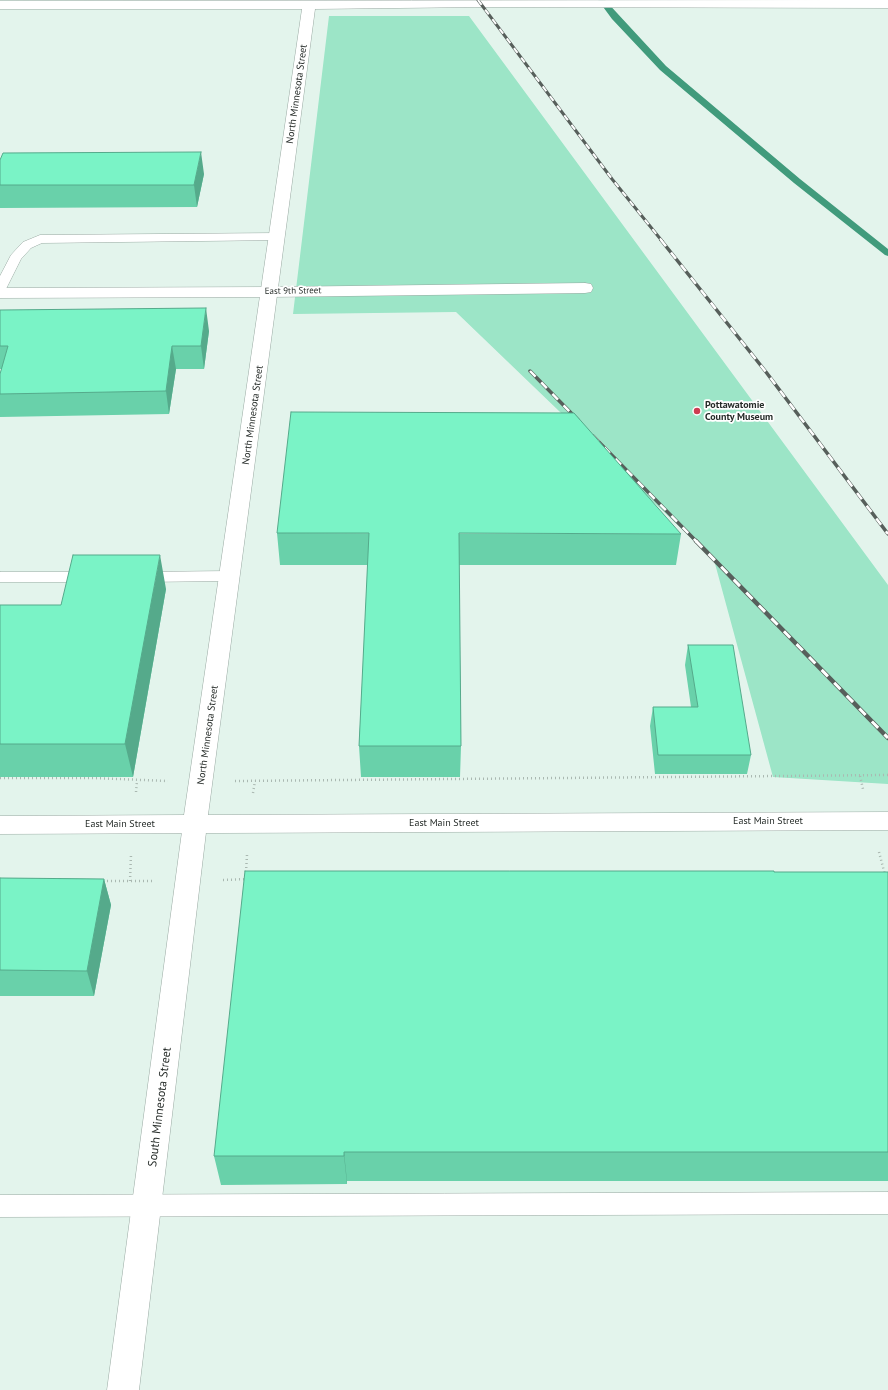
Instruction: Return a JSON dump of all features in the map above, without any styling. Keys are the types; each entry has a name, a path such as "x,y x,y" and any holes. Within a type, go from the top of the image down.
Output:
{"street":[{"path":"0,5 309,5 397,2 658,4 702,2 882,3"},
{"name":"North Minnesota Street","path":"195,824 278,237 309,5"},
{"name":"East 9th Street","path":"0,291 270,292 585,288"},
{"name":"East Main Street","path":"0,825 888,821"},
{"name":"South Minnesota Street","path":"123,1390 195,824"}],"lane":[{"path":"0,291 15,258 27,245 40,239 278,237"},
{"path":"127,577 230,576"},
{"path":"0,577 103,577"},
{"path":"0,1206 888,1202"}],"path":[{"path":"0,778 93,778 137,781 201,781 888,775"},
{"path":"99,882 254,879"}],"green space":[{"path":"329,16 469,16 888,585 888,784 773,777 714,560 456,312 293,314"}],"building":[{"path":"201,152 194,185 0,185 0,160 3,153"},
{"path":"206,308 201,346 172,346 166,391 0,394 0,374 8,346 0,346 0,310"},
{"path":"291,412 574,413 681,534 459,533 461,746 359,746 369,533 277,533"},
{"path":"73,555 160,555 125,744 0,744 0,605 61,605"},
{"path":"688,645 733,645 751,755 658,755 653,707 698,707"},
{"path":"245,871 888,872 888,1152 344,1152 344,1156 214,1156"},
{"path":"0,878 104,879 87,971 0,970"}],"waterway":[{"path":"601,0 663,68 797,181 888,253"}],"railway":[{"path":"478,0 612,179 662,241"},
{"path":"661,240 766,372 888,534"},
{"path":"530,371 578,420"},
{"path":"593,436 697,542"},
{"path":"696,541 888,738"}],"place":[{"name":"Pottawatomie County Museum","path":"697,411"}]}
